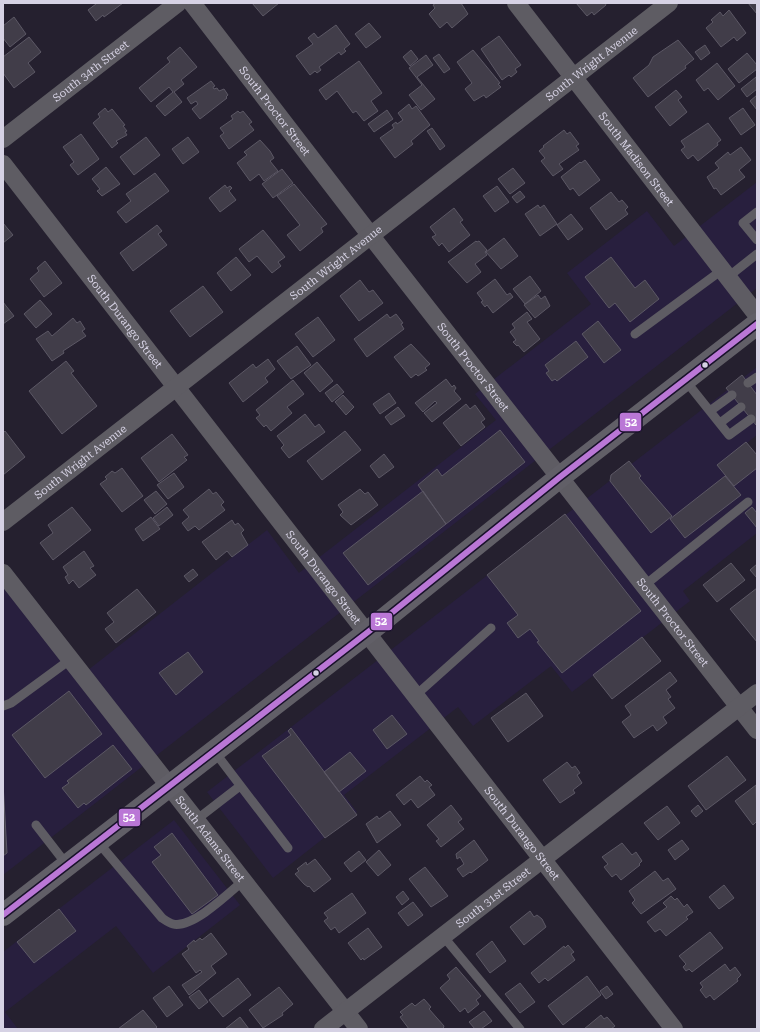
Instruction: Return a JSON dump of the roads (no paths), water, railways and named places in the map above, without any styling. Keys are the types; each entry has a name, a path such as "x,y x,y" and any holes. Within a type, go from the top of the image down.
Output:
{"main road":[{"path":"3,915 368,632 560,477 757,324"}],"street":[{"name":"South 34th Street","path":"3,139 178,3"},
{"name":"South Proctor Street","path":"192,3 371,236 757,730"},
{"name":"South Madison Street","path":"516,3 574,76 757,315"},
{"name":"South Wright Avenue","path":"3,522 669,3"},
{"name":"South Durango Street","path":"3,164 176,388 368,632 674,1029"},
{"name":"South Adams Street","path":"3,573 359,1029"},
{"name":"South 31st Street","path":"323,1029 757,693"}],"lane":[{"path":"757,212 743,223 757,240"},
{"path":"635,334 757,254"},
{"path":"748,383 757,377"},
{"path":"685,380 729,435 751,419"},
{"path":"710,411 732,395"},
{"path":"720,423 741,407"},
{"path":"645,585 748,502"},
{"path":"416,695 491,628"},
{"path":"3,706 11,703 71,659"},
{"path":"214,751 288,848"},
{"path":"196,820 240,786"},
{"path":"36,824 67,865"},
{"path":"98,842 162,918 173,924 183,924 196,918 244,881"},
{"path":"443,936 520,1029"}]}
